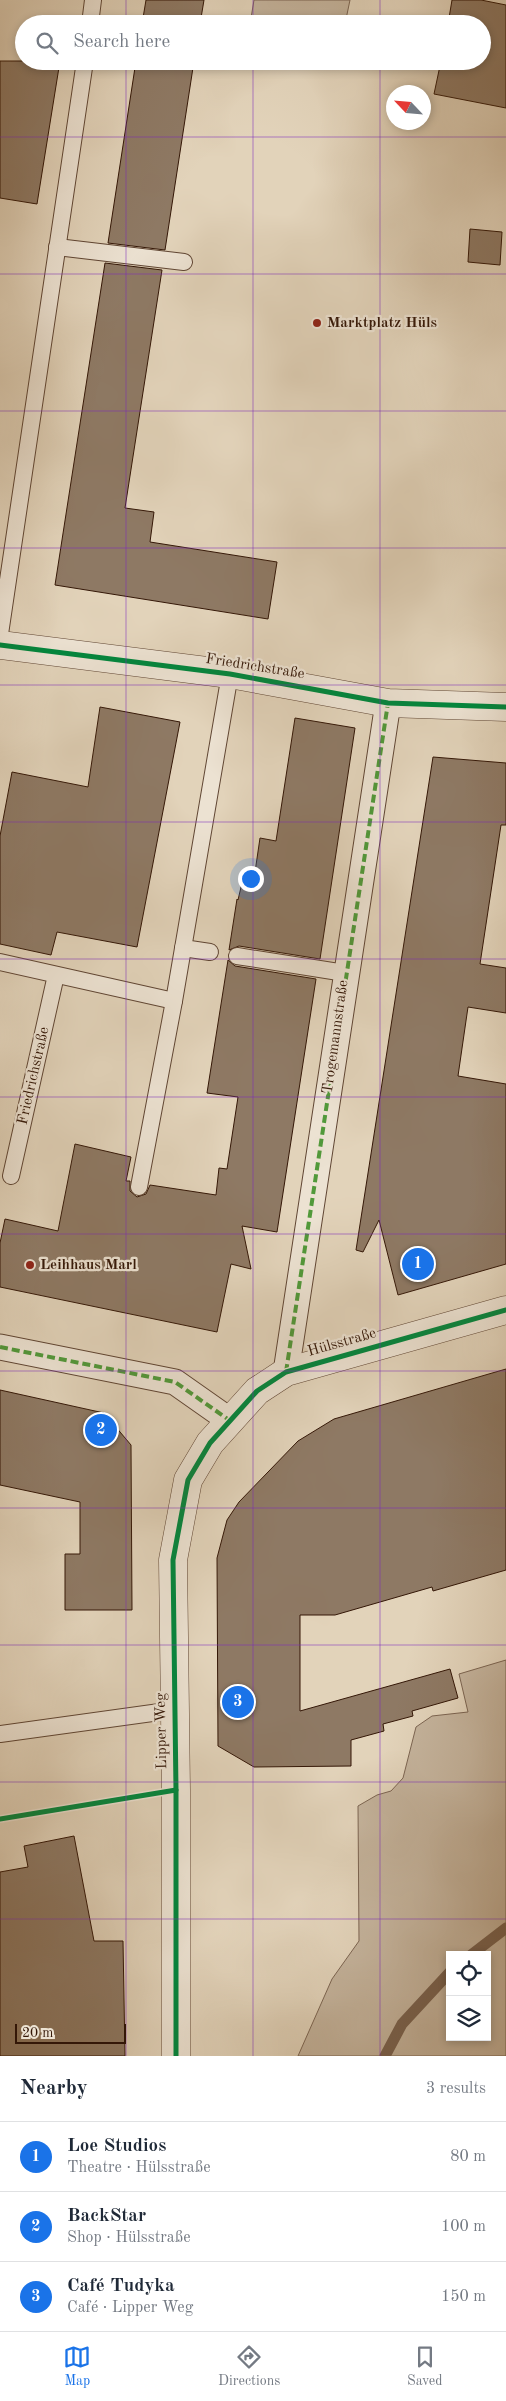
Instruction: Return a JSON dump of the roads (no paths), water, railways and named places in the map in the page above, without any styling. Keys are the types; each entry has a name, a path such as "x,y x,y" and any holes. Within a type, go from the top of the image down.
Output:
{"street":[{"name":"Friedrichstraße","path":"0,645 230,674 388,703 506,707"},
{"name":"Trogemannstraße","path":"286,1372 345,973 388,703"},
{"name":"Hülsstraße","path":"210,1443 229,1420 257,1392 286,1372 506,1310"},
{"path":"0,1347 175,1382 229,1420"},
{"name":"Lipper Weg","path":"176,2056 176,1790 172,1560 188,1480 210,1443"}],"lane":[{"path":"91,15 93,0"},
{"path":"0,634 84,70"},
{"path":"57,247 184,262"},
{"name":"Friedrichstraße","path":"138,1187 174,1001 230,674"},
{"path":"183,948 210,952"},
{"path":"238,956 345,973"},
{"path":"0,962 174,1001"},
{"name":"Friedrichstraße","path":"11,1176 56,975"},
{"path":"0,1734 174,1710"}],"waterway":[{"path":"476,1951 506,1928"},
{"path":"385,2056 402,2024 446,1976"}],"place":[{"name":"Marktplatz Hüls","path":"317,323"},
{"name":"Loe Studios","path":"418,1264"},
{"name":"Leihhaus Marl","path":"30,1265"},
{"name":"BackStar","path":"101,1430"},
{"name":"Café Tudyka","path":"238,1702"}]}
